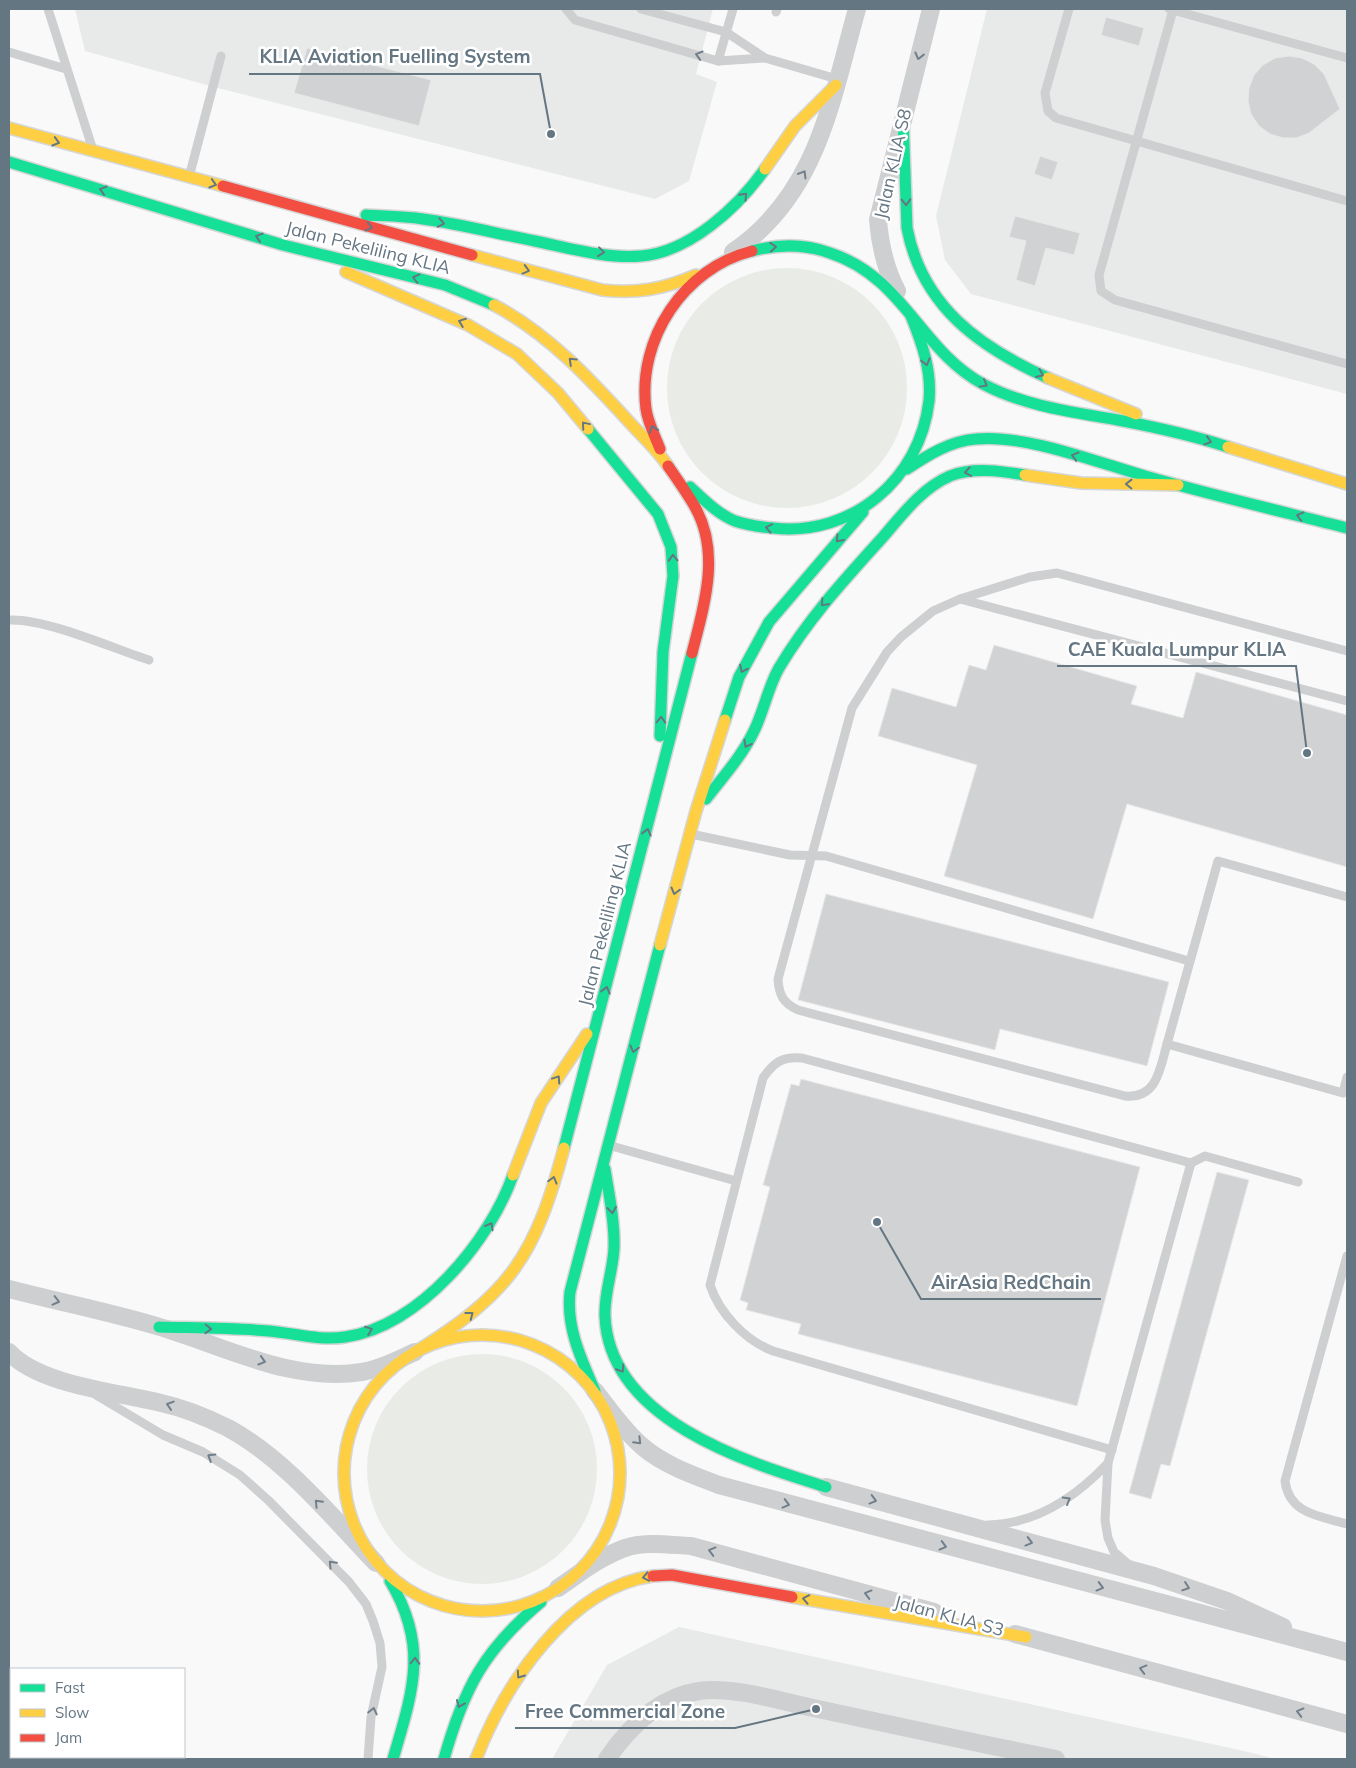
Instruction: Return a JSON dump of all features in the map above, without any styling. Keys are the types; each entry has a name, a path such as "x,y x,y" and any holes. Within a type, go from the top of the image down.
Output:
{"main road":[{"path":"306,210 423,219 579,250 620,255 641,256 664,251 686,242 708,228 742,199 764,171 794,126 837,82"},
{"path":"904,118 906,214 910,243 918,267 929,288 946,310 968,331 1018,364 1184,434 1347,484"},
{"name":"Jalan Pekeliling KLIA","path":"9,128 602,290 632,294 656,291 744,253 771,246 812,248 851,260 885,284 911,316 922,343 930,374 929,402 920,438 902,472 871,503 798,585 769,622 751,652 728,707 696,811 576,1262 569,1300 570,1327 595,1391 616,1431 622,1472 614,1517 592,1557 558,1588 526,1613 485,1658 459,1706 444,1759"},
{"name":"Jalan Pekeliling KLIA","path":"9,162 283,244 445,285 495,305 551,342 578,367 665,462 707,503 736,521 782,530 829,524 871,503"},
{"path":"283,244 468,325 517,354 558,393 658,514 668,531 673,550 674,572 664,638 658,786"},
{"name":"Jalan Pekeliling KLIA","path":"393,1759 409,1701 415,1667 416,1643 411,1617 399,1593 376,1563 355,1528 344,1489 346,1448 359,1410 382,1377 415,1352 458,1325 486,1303 506,1283 526,1253 548,1200 599,1017 701,617 708,579 709,556 705,532 696,508 665,462 646,410 646,370 660,325 682,294 708,270"},
{"path":"911,316 948,359 970,376 999,392 1040,406 1184,434"},
{"path":"902,472 934,450 957,441 976,438 1022,441 1178,485 1347,528"},
{"path":"696,811 743,752 755,729 778,670 798,637 821,606 912,504 931,488 951,476 992,470 1081,483 1178,485"},
{"path":"159,1327 285,1332 326,1339 349,1337 381,1326 410,1308 440,1285 483,1238 500,1209 530,1126 542,1101 599,1017"},
{"path":"604,1162 614,1232 613,1259 604,1317 616,1361 628,1379 660,1414 692,1436 752,1464 826,1487"},
{"name":"Jalan Pekeliling KLIA","path":"415,1352 452,1337 492,1334 532,1342 567,1362 595,1391"},
{"name":"Jalan Pekeliling KLIA","path":"376,1563 401,1585 430,1601 462,1610 496,1611 528,1603 558,1588"},
{"path":"476,1759 491,1722 509,1690 529,1663 553,1636 598,1597 622,1584 648,1576 672,1574 882,1614 1026,1637"}],"street":[{"path":"708,270 744,245 766,225 790,194 813,158 826,123 856,9"},
{"name":"Jalan KLIA S8","path":"911,316 889,276 881,248 878,220 932,9"},
{"path":"9,1289 159,1327 295,1371 330,1375 363,1372 389,1364 415,1352"},
{"path":"9,1352 18,1362 35,1372 81,1385 164,1403 229,1429 283,1469 376,1563"},
{"path":"595,1391 624,1428 643,1447 663,1461 719,1485 1347,1652"},
{"path":"826,1487 1154,1576 1227,1601 1326,1646"},
{"name":"Jalan KLIA S3","path":"558,1588 598,1560 627,1548 656,1544 691,1546 1347,1724"},
{"path":"607,1759 628,1730 657,1706 697,1691 715,1690 765,1698 1056,1759"}],"lane":[{"path":"48,9 94,152"},
{"path":"566,9 575,20 718,61 765,58"},
{"path":"641,9 726,32 765,58 837,82"},
{"path":"718,61 734,9"},
{"path":"1069,9 1046,93 1048,112 1064,122 1347,201"},
{"path":"1347,58 1170,9 1099,275 1101,291 1115,300 1347,364"},
{"path":"9,52 66,68"},
{"path":"189,177 222,56"},
{"path":"1347,651 1057,573 1030,577 960,599 933,611 901,637 887,652 863,689 847,724 778,978 781,997 788,1006 798,1010 1134,1097 1144,1094 1152,1088 1157,1080 1218,861 1347,897"},
{"path":"960,599 1347,701"},
{"path":"9,620 20,619 40,624 148,660"},
{"path":"690,834 790,855 826,856 1189,961"},
{"path":"1167,1044 1343,1093 1347,1077"},
{"path":"1112,1450 757,1345 720,1307 710,1285 764,1078 779,1060 791,1057 802,1058 1191,1163 1205,1156 1298,1182"},
{"path":"608,1145 736,1180"},
{"path":"1154,1576 1124,1562 1114,1552 1108,1538 1105,1520 1108,1462 1191,1163"},
{"path":"1347,1257 1285,1481 1288,1497 1298,1508 1347,1524"},
{"path":"81,1385 163,1435 203,1452 240,1475 268,1500 350,1582 366,1604 380,1643 382,1666 372,1717 368,1759"},
{"path":"953,1522 1004,1524 1025,1520 1071,1498 1108,1462"}],"shaded area":[{"path":"75,9 713,9 696,74 717,82 689,181 655,199 214,87 85,51"},
{"path":"987,9 1347,9 1347,394 971,294 945,260 936,216"},
{"path":"775,268 799,268 822,273 844,282 872,303 887,321 898,342 905,365 907,388 905,411 898,434 887,455 872,473 844,494 822,503 799,508 775,508 752,503 730,494 711,481 694,464 681,445 672,423 667,400 667,376 672,353 681,331 694,312 711,295 730,282 752,273"},
{"path":"471,1354 493,1354 516,1358 526,1362 546,1373 564,1387 578,1405 589,1425 595,1446 597,1469 593,1503 589,1513 578,1533 564,1551 546,1565 516,1580 493,1584 471,1584 448,1580 438,1576 418,1565 400,1551 386,1533 371,1503 367,1480 367,1458 371,1435 375,1425 386,1405 400,1387 418,1373 448,1358"},
{"path":"679,1627 1275,1759 552,1759 607,1665"}],"building":[{"path":"1106,17 1144,28 1139,46 1101,35"},
{"path":"307,48 431,80 419,126 294,93"},
{"path":"1289,56 1302,58 1314,64 1324,74 1340,109 1309,133 1296,138 1283,138 1270,134 1259,126 1251,114 1248,101 1249,88 1254,75 1263,65 1275,58"},
{"path":"1040,156 1058,162 1052,180 1034,174"},
{"path":"1015,216 1080,233 1074,255 1046,248 1035,286 1016,280 1026,241 1009,237"},
{"path":"994,645 1137,686 1131,704 1183,718 1196,672 1347,715 1347,867 1127,804 1093,919 944,876 977,765 878,736 892,688 956,707 969,665 986,670"},
{"path":"826,894 1169,982 1147,1066 1000,1029 995,1050 798,1000"},
{"path":"801,1079 1140,1167 1077,1406 798,1334 801,1324 746,1310 748,1303 740,1300 770,1187 763,1185 791,1084 799,1086"},
{"path":"1217,1172 1249,1180 1170,1466 1161,1464 1151,1499 1129,1493"}],"traffic: fast":[{"path":"903,118 907,228 915,256 926,280 940,302 957,321 999,352 1048,378"},
{"path":"9,162 283,245 445,285 494,305"},
{"path":"366,215 409,217 437,221 588,252 628,257 641,256 659,253 695,237 727,212 765,169"},
{"path":"752,251 782,246 811,248 830,253 855,264 876,279 894,296 943,353 961,370 999,392 1032,403 1160,428 1228,447"},
{"path":"690,487 711,506 735,521 773,528 802,528 829,523 855,512 877,497 897,478 912,455 923,429 929,401 928,368 911,316"},
{"path":"588,429 658,514 671,547 673,576 663,652 660,736"},
{"path":"907,469 931,454 966,440 995,439 1016,441 1060,450 1170,483 1347,528"},
{"path":"706,799 744,749 757,723 775,675 790,650 841,584 913,503 940,481 959,473 988,471 1025,475"},
{"path":"725,720 739,677 769,622 863,512"},
{"path":"564,1148 692,653"},
{"path":"595,1391 572,1330 569,1305 570,1292 660,945"},
{"path":"605,1169 614,1228 613,1257 605,1316 612,1352 630,1383 656,1409 687,1431 722,1449 758,1464 826,1487"},
{"path":"159,1327 255,1330 326,1338 345,1337 373,1330 399,1317 425,1299 448,1277 469,1253 487,1227 513,1175"},
{"path":"390,1581 410,1627 414,1669 406,1712 393,1759"},
{"path":"444,1759 468,1691 479,1672 505,1637 541,1602"}],"traffic: slow":[{"path":"765,169 795,126 836,85"},
{"path":"9,128 223,186"},
{"path":"472,255 602,290 639,291 673,284 696,275"},
{"path":"346,272 468,325 517,354 558,393 588,429"},
{"path":"494,305 533,330 568,359 601,391 668,466"},
{"path":"1048,378 1136,414"},
{"path":"1228,447 1347,484"},
{"path":"1025,475 1081,483 1178,485"},
{"path":"660,945 696,811 725,720"},
{"path":"513,1175 541,1103 587,1034"},
{"path":"415,1352 448,1331 475,1310 497,1290 515,1268 542,1217 564,1148"},
{"path":"482,1335 509,1338 535,1346 559,1358 580,1375 597,1396 609,1420 617,1446 620,1473 617,1500 609,1526 597,1550 580,1571 559,1588 535,1600 509,1608 482,1611 455,1608 429,1600 405,1588 384,1571 367,1550 355,1526 347,1500 344,1473 347,1446 355,1420 367,1396 384,1375 405,1358 429,1346 455,1338 482,1335"},
{"path":"476,1759 488,1731 522,1672 543,1644 567,1619 593,1599 622,1584 653,1576"},
{"path":"792,1597 1026,1637"}],"traffic: jam":[{"path":"223,186 472,255"},
{"path":"660,449 647,414 645,383 649,357 658,333 670,310 686,290 705,273 728,260 752,251"},
{"path":"668,466 695,507 703,525 707,543 709,561 708,580 692,653"},
{"path":"653,1576 672,1575 792,1597"}],"place":[{"name":"KLIA Aviation Fuelling System","path":"551,134"},
{"name":"CAE Kuala Lumpur KLIA","path":"1307,753"},
{"name":"AirAsia RedChain","path":"877,1222"},
{"name":"Free Commercial Zone","path":"816,1709"}]}
